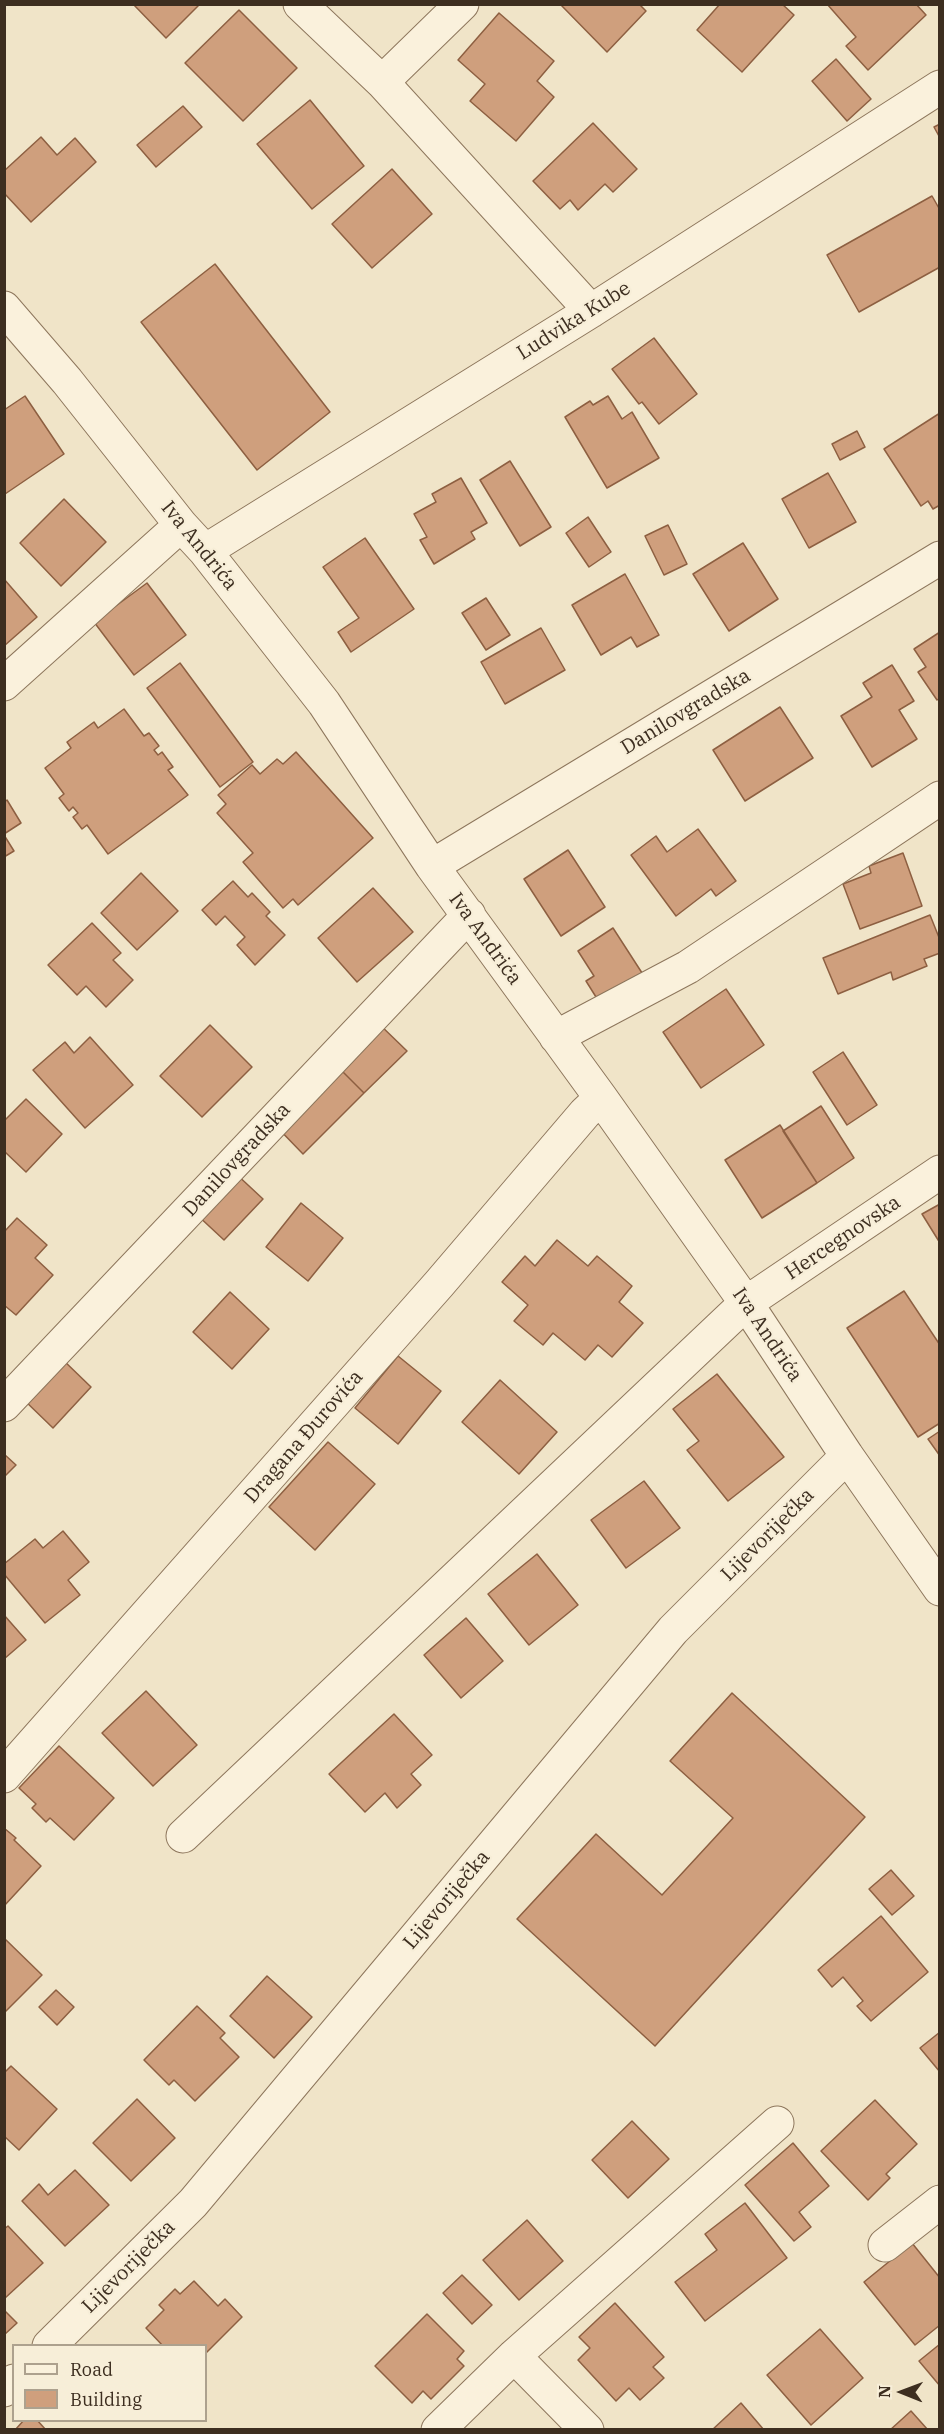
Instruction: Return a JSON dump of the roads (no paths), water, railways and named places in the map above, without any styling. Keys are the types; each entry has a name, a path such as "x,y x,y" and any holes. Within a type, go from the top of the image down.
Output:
{"street":[{"path":"300,4 382,82 591,311"},
{"path":"382,82 462,4"},
{"name":"Ludvika Kube","path":"205,551 591,311 939,87"},
{"name":"Iva Andrića","path":"4,308 67,381 181,525 205,551 324,703 432,866 601,1098 746,1303 847,1456 939,1589"},
{"path":"4,684 181,525"},
{"name":"Danilovgradska","path":"432,866 939,558"},
{"path":"556,1037 688,967 939,798"},
{"name":"Danilovgradska","path":"4,1405 469,915"},
{"name":"Dragana Đurovića","path":"4,1776 439,1284 585,1113 601,1098"},
{"name":"Hercegnovska","path":"183,1836 746,1303 939,1172"},
{"name":"Lijevoriječka","path":"51,2344 193,2203 673,1630 847,1456"},
{"path":"438,2430 514,2356 777,2123"},
{"path":"885,2245 939,2202"},
{"path":"514,2356 587,2430"}]}
